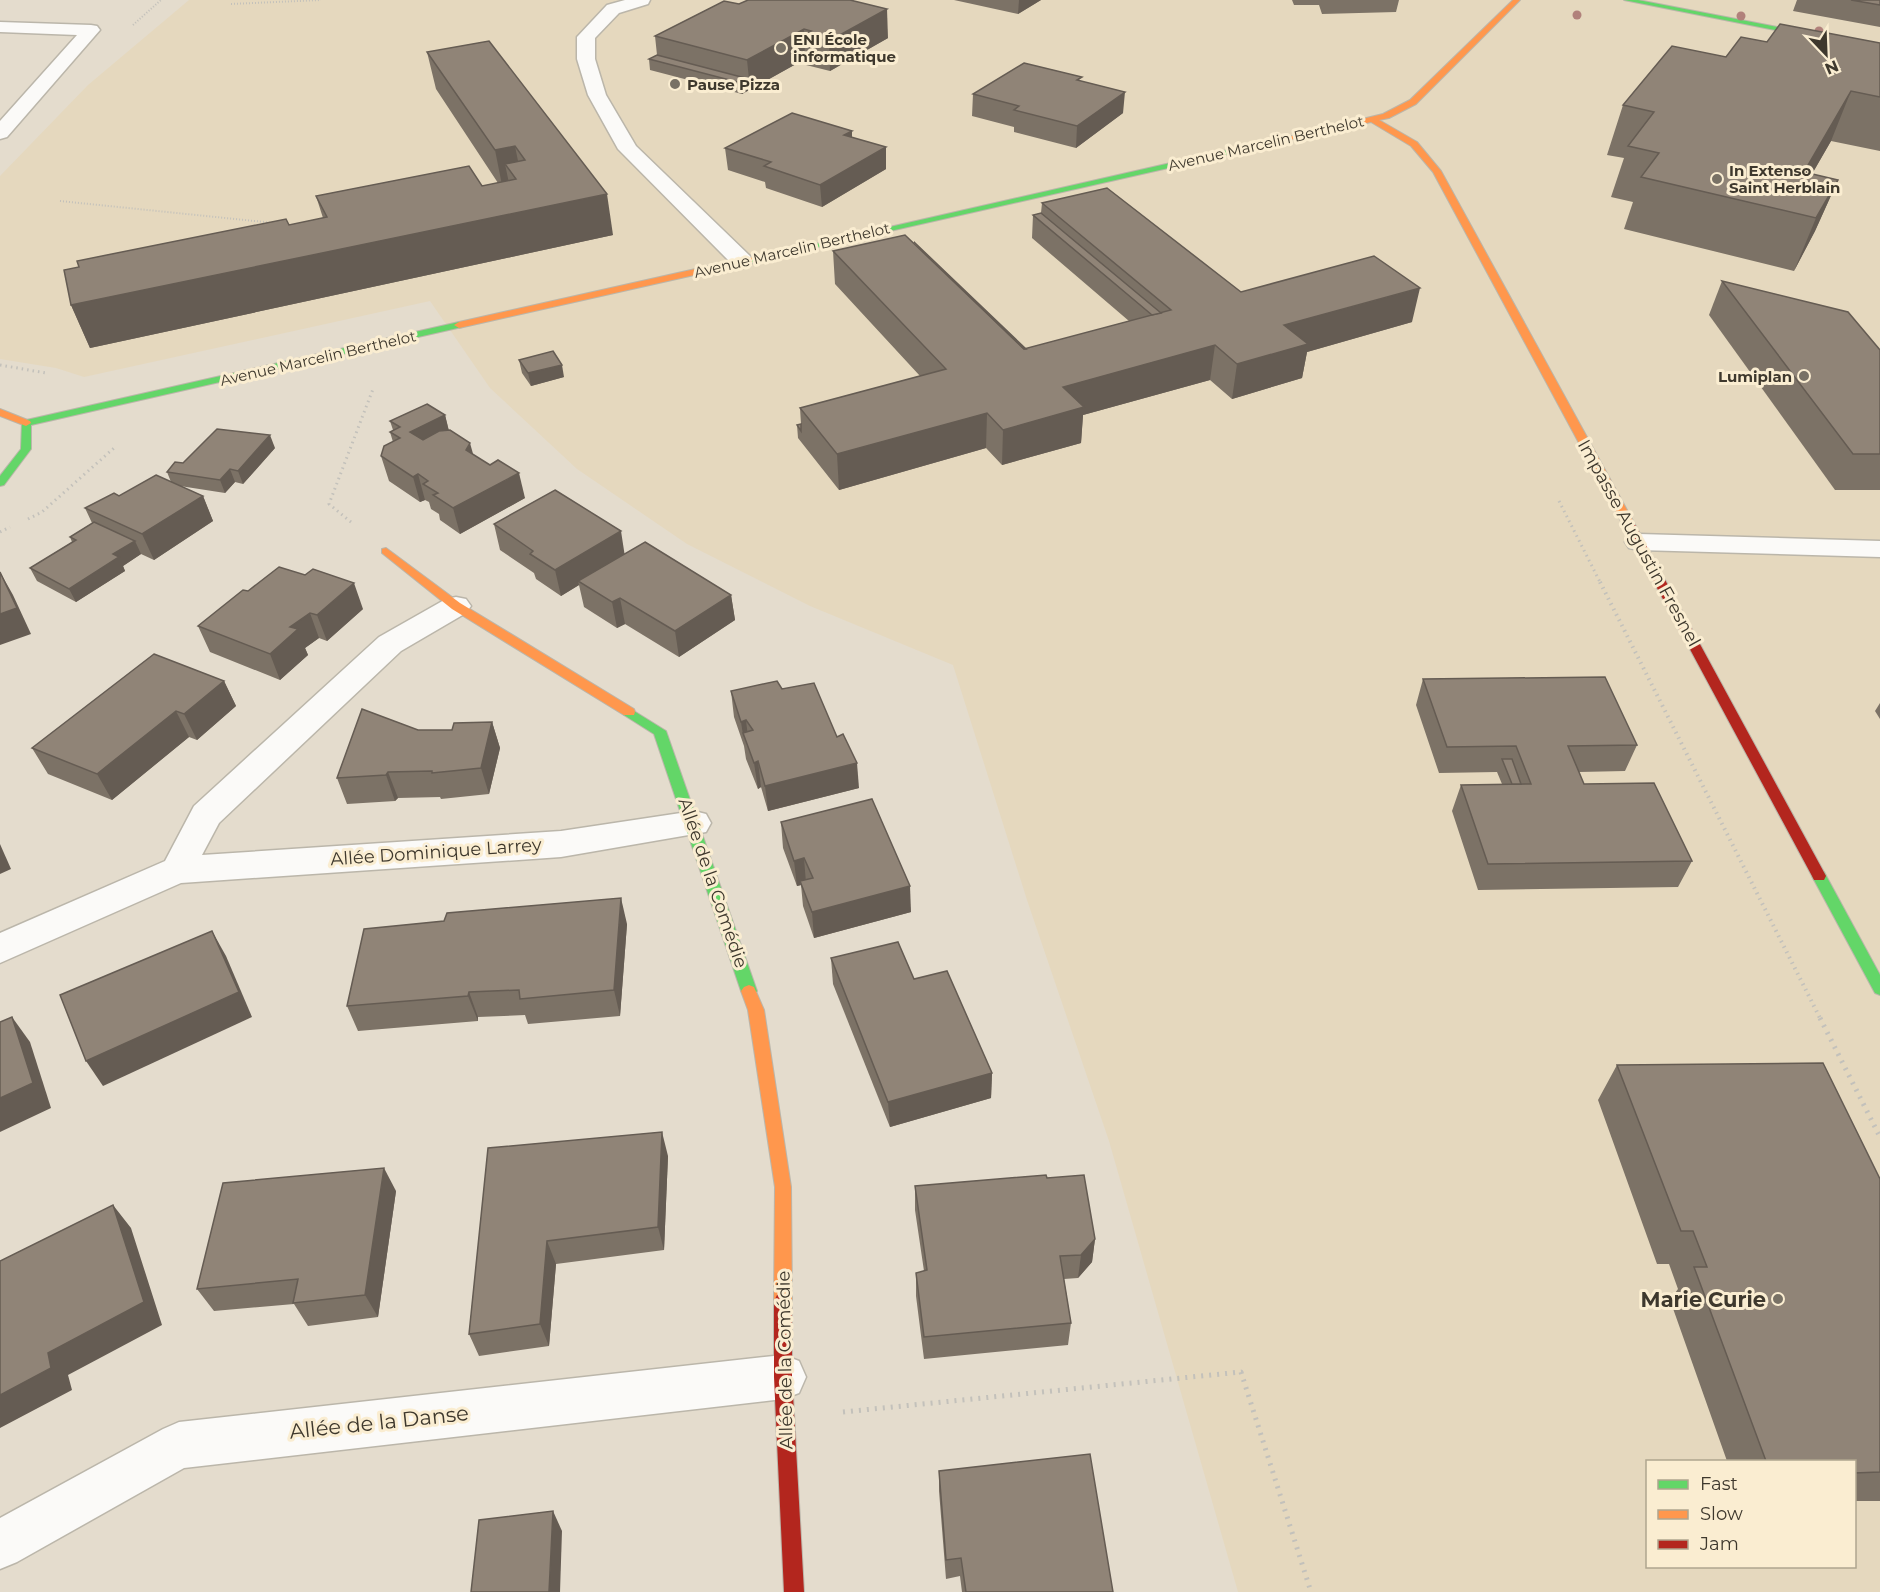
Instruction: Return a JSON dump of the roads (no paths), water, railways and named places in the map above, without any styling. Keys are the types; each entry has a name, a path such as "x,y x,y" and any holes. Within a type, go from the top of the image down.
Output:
{"street":[{"path":"642,0 613,9 586,37 586,59 597,95 628,148 742,261"},
{"name":"Avenue Marcelin Berthelot","path":"26,423 1372,119 1396,112 1413,102 1517,0"},
{"path":"1627,0 1880,49"},
{"path":"0,27 91,30 0,133"},
{"name":"Impasse Augustin Fresnel","path":"1372,119 1414,144 1432,164 1880,989"},
{"path":"0,412 26,423 26,449 0,483"},
{"path":"1639,542 1880,549"},
{"name":"Allée de la Comédie","path":"386,551 456,606 660,731 694,823 756,1010 783,1186 784,1399 794,1592"},
{"path":"177,870 206,816 215,807 390,644 456,606"},
{"name":"Allée Dominique Larrey","path":"0,950 177,870 561,844 694,823"},
{"name":"Allée de la Danse","path":"0,1545 179,1445 784,1399"}],"place":[{"name":"ENI École informatique","path":"781,48"},
{"name":"Pause Pizza","path":"675,84"},
{"name":"In Extenso Saint Herblain","path":"1717,179"},
{"name":"Lumiplan","path":"1804,376"},
{"name":"Marie Curie","path":"1778,1299"}]}
